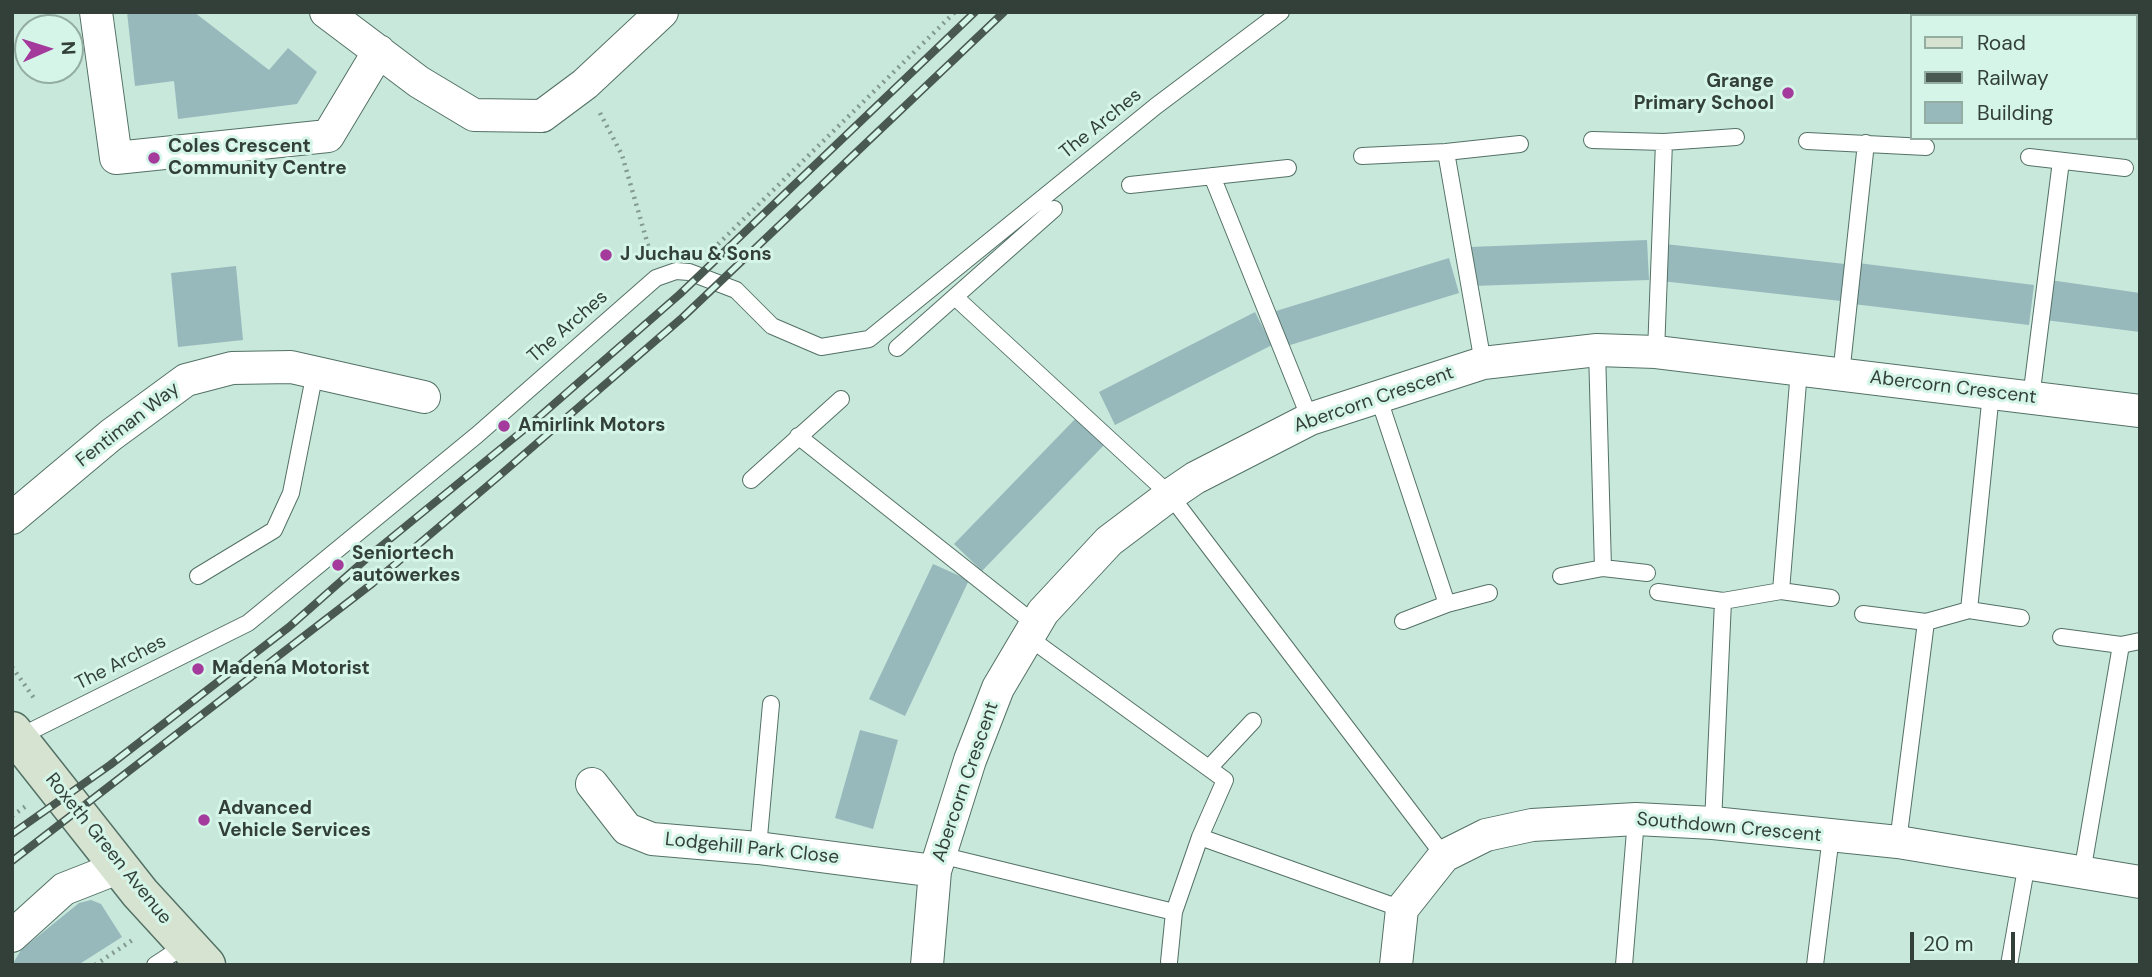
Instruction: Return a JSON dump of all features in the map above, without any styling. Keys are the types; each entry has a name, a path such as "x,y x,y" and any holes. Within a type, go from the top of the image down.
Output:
{"street":[{"path":"96,12 116,158 328,136 379,51"},
{"path":"326,12 419,82 474,115 542,116 585,84 662,12"},
{"name":"Abercorn Crescent","path":"927,965 938,863 970,760 998,688 1042,612 1109,541 1170,495 1195,478 1310,419 1483,363 1597,351 1656,352 2140,411"},
{"name":"Fentiman Way","path":"12,518 111,435 186,380 232,368 291,367 424,397"},
{"name":"Roxeth Green Avenue","path":"15,734 120,867 186,943"},
{"name":"Lodgehill Park Close","path":"592,784 627,829 652,839 938,863"},
{"name":"Southdown Crescent","path":"1402,909 1444,856 1486,835 1532,825 1636,819 1713,823 1898,842 2140,882"},
{"path":"12,936 64,889 120,867"},
{"path":"1396,965 1402,909"}],"lane":[{"name":"The Arches","path":"689,272 736,290 772,326 821,347 869,339 1156,106 1281,12"},
{"path":"1592,140 1664,142 1736,137"},
{"path":"1807,141 1926,147"},
{"path":"1656,352 1664,142"},
{"path":"1841,375 1866,143"},
{"path":"1362,156 1446,152 1520,144"},
{"path":"1446,152 1483,363"},
{"path":"2029,157 2125,168"},
{"path":"2031,398 2061,161"},
{"path":"1130,185 1288,168"},
{"path":"1212,176 1310,419"},
{"path":"897,348 1054,209"},
{"path":"656,278 676,271 689,272"},
{"name":"The Arches","path":"15,734 248,623 477,435 656,278"},
{"path":"955,297 1170,495 1444,856"},
{"path":"1597,351 1604,568"},
{"path":"1781,591 1799,370"},
{"path":"198,576 274,530 291,493 315,372"},
{"path":"1969,610 1991,393"},
{"path":"1378,396 1447,604"},
{"path":"751,480 841,399"},
{"path":"798,436 1031,631 1225,779 1200,837 1174,912 1169,962"},
{"path":"1561,576 1604,568 1647,573"},
{"path":"1658,592 1723,601 1781,591 1830,598"},
{"path":"1403,621 1447,604 1489,593"},
{"path":"1713,823 1723,601"},
{"path":"1863,614 1926,622 1969,610 2021,618"},
{"path":"1898,842 1926,622"},
{"path":"2061,636 2121,645 2140,640"},
{"path":"2082,873 2121,645"},
{"path":"758,848 771,705"},
{"path":"1209,768 1253,721"},
{"path":"1624,965 1636,819"},
{"path":"1815,965 1831,836"},
{"path":"1200,837 1402,909"},
{"path":"938,863 1174,912"},
{"path":"2009,965 2026,863"},
{"path":"155,965 186,943"}],"path":[{"path":"689,272 955,12"},
{"path":"585,84 622,155 656,278"},
{"path":"12,667 22,681"},
{"path":"95,965 186,943"}],"building":[{"path":"127,12 194,12 269,70 288,48 317,72 297,104 178,119 174,81 135,86"},
{"path":"1647,240 1649,280 1472,286 1470,247"},
{"path":"1665,244 1845,264 1841,301 1661,281"},
{"path":"1449,258 1459,293 1287,346 1276,311"},
{"path":"1858,263 2034,285 2029,325 1853,304"},
{"path":"236,266 243,340 178,347 171,273"},
{"path":"2050,280 2140,293 2140,332 2045,320"},
{"path":"1255,312 1272,345 1115,425 1099,392"},
{"path":"1078,416 1106,443 982,571 954,544"},
{"path":"933,564 969,580 905,716 869,699"},
{"path":"860,730 898,740 873,829 835,818"},
{"path":"91,900 101,904 122,937 78,965 12,965 21,950 79,903"}],"railway":[{"path":"12,834 110,765 289,627 374,552 531,424 680,294 975,12"},
{"path":"12,861 373,583 499,476 683,317 1004,12"}],"place":[{"name":"Grange Primary School","path":"1788,93"},
{"name":"Coles Crescent Community Centre","path":"154,158"},
{"name":"J Juchau & Sons","path":"606,255"},
{"name":"Amirlink Motors","path":"504,426"},
{"name":"Seniortech autowerkes","path":"338,565"},
{"name":"Madena Motorist","path":"198,669"},
{"name":"Advanced Vehicle Services","path":"204,820"}]}
